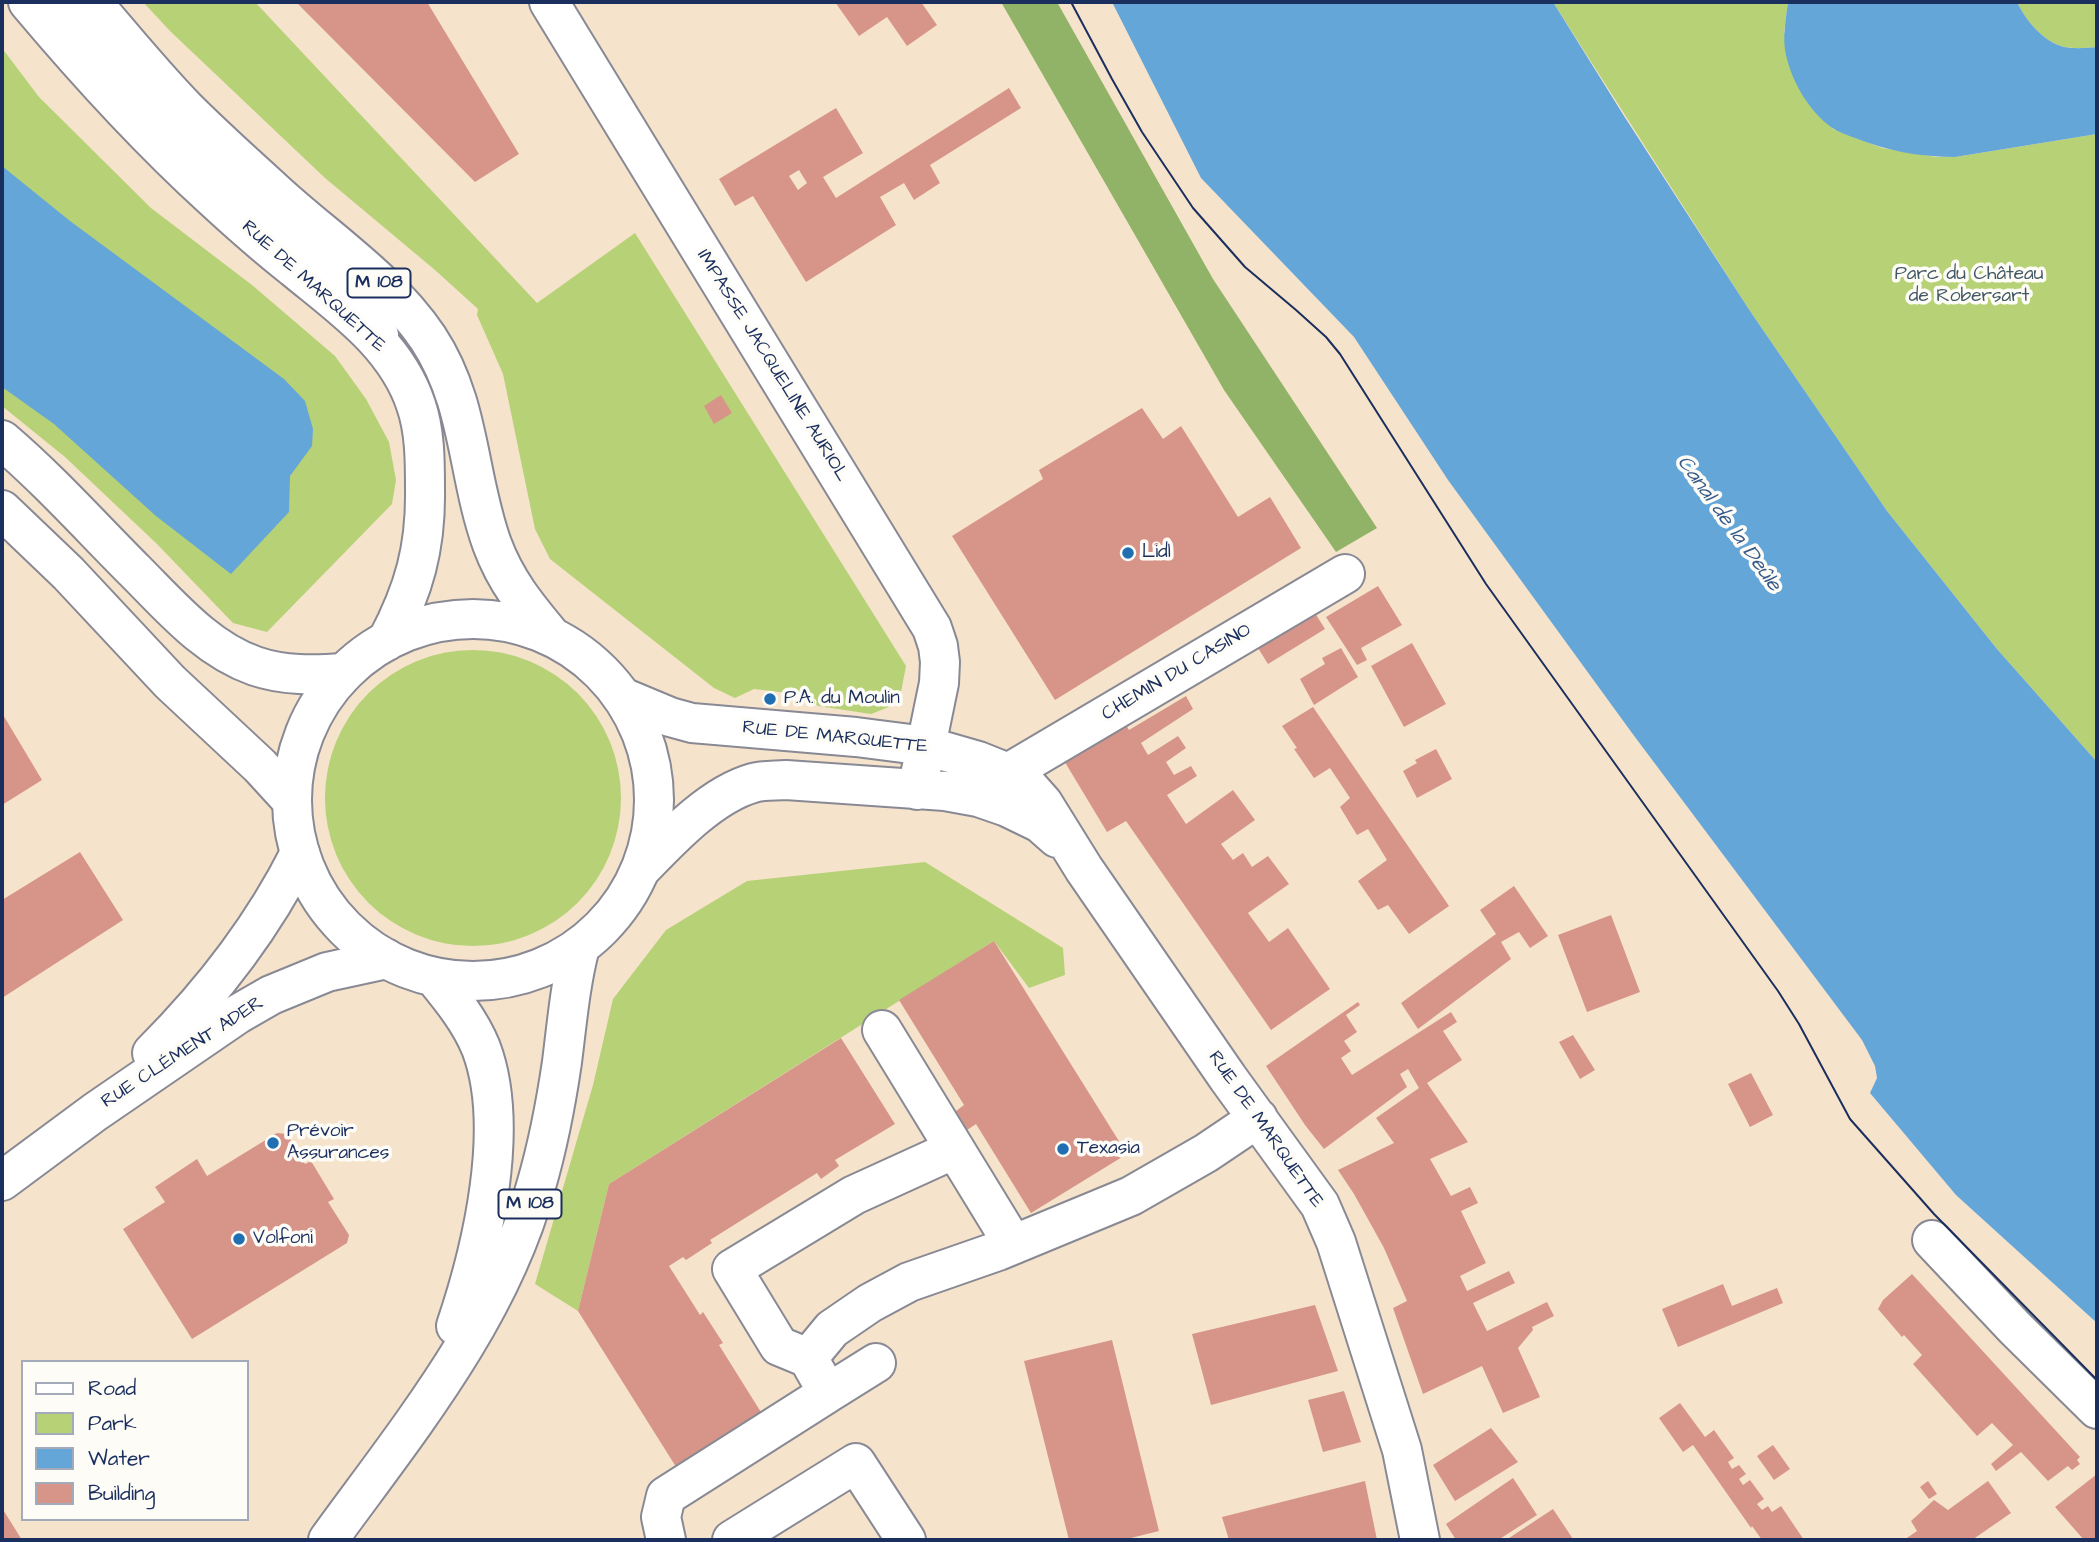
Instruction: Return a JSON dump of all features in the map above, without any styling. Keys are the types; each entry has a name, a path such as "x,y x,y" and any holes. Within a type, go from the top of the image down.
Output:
{"main road":[{"name":"RUE DE MARQUETTE","path":"28,2 144,132 253,234 377,340 403,376 416,406 422,434 425,500 417,570 405,604 387,641"},
{"path":"60,2 151,106 204,159 349,287 364,308 388,354"},
{"name":"M 108","path":"92,2 186,108 275,192 380,283 428,338 446,369 459,404 483,513 498,558 522,601 552,637"},
{"name":"IMPASSE JACQUELINE AURIOL","path":"549,2 932,628 938,646 939,683 917,790"},
{"path":"2,440 163,599 212,643 254,666 279,672 303,675 344,673"},
{"path":"2,510 68,573 170,682 260,766 292,801"},
{"name":"CHEMIN DU CASINO","path":"1008,772 1345,574"},
{"path":"478,619 516,624 552,637 591,662 613,684 639,725 653,772 655,789 651,838 634,885 616,912 593,936 580,947 547,966 510,977 472,981 434,977 402,967 358,940 333,914 313,885 300,853 292,801 296,765 305,732 322,700 357,661 387,641 422,626 478,619"},
{"name":"RUE DE MARQUETTE","path":"622,697 692,723 856,737 926,746 1008,772 1027,785 1042,803 1084,869 1228,1077 1316,1199 1328,1221 1402,1450 1420,1540"},
{"name":"RUE DE MARQUETTE","path":"641,869 693,819 723,797 754,783 786,780 945,791 978,797 1040,823 1084,869"},
{"name":"RUE CLÉMENT ADER","path":"95,1112 197,1005 272,905 300,853"},
{"name":"M 108","path":"328,1540 406,1434 466,1343 516,1242 536,1188 553,1114 572,976 580,947"},
{"name":"RUE CLÉMENT ADER","path":"95,1112 238,1014 271,995 327,972 387,959"},
{"name":"M 108","path":"406,1434 453,1335 467,1292 486,1211 492,1157 493,1116 484,1056 461,1011 434,977"},
{"path":"882,1030 1013,1244"},
{"path":"2,1181 95,1112"},
{"path":"808,1359 832,1329 870,1303 909,1282 1013,1244 1131,1196 1206,1153 1258,1118"},
{"path":"828,1392 808,1359 779,1346 732,1269 854,1195 955,1149"},
{"path":"1932,1240 2097,1409"},
{"path":"666,1540 660,1517 666,1496 876,1363"},
{"path":"732,1540 856,1463 906,1540"}],"green space":[{"path":"143,2 255,2 537,303 635,233 906,666 901,692 889,707 871,714 818,706 805,695 754,689 735,698 714,688 550,559 535,529 503,374 477,315 478,309 325,178"},
{"path":"1001,2 1057,2 1213,279 1377,528 1336,552 1224,390"},
{"name":"Parc du Château de Robersart","path":"1553,2 1788,2 1784,32 1833,129 1882,148 1936,157 1955,157 2097,134 2097,762 1997,649 1887,511 1750,311"},
{"path":"2017,2 2097,2 2097,47 2068,48 2056,44 2042,35"},
{"path":"2,48 39,97 151,208 252,285 335,356 366,399 389,442 396,480 392,504 267,632 233,623 157,544 65,457 2,406"},
{"path":"458,650 488,650 516,656 543,667 567,683 588,704 604,728 615,755 621,798 615,841 604,868 588,892 567,913 543,929 516,940 488,946 458,946 430,940 403,929 379,913 358,892 342,868 331,841 325,813 325,783 331,755 342,728 358,704 379,683 403,667 430,656"},
{"path":"925,862 1063,948 1065,975 1029,988 994,941 609,1184 578,1311 535,1284 593,1085 613,999 666,930 747,881"}],"water":[{"name":"Canal de la Deûle","path":"1112,2 1553,2 1750,311 1887,511 1997,649 2097,762 2097,1323 1956,1195 1870,1093 1877,1078 1875,1066 1862,1040 1632,733 1448,480 1354,337 1201,178"},
{"path":"1788,2 2017,2 2042,35 2056,44 2068,48 2097,47 2097,134 1955,157 1904,152 1843,133 1831,127 1816,113 1802,95 1792,75 1784,42"},
{"path":"2,166 70,221 284,379 305,401 313,429 312,446 290,476 289,512 231,574 156,516 54,424 2,387"}],"building":[{"path":"296,2 427,2 519,154 475,182"},
{"path":"835,2 921,2 937,25 907,46 887,17 859,36"},
{"path":"1009,88 1021,108 930,165 940,183 914,200 904,183 880,197 896,225 806,282 753,196 735,206 719,179 836,108 863,153 823,177 836,198","holes":["799,170 807,183 798,190 789,176"]},
{"path":"721,395 732,413 714,424 704,406"},
{"name":"Lidl","path":"1142,408 1163,439 1181,426 1238,517 1270,497 1301,548 1055,700 952,536 1043,479 1039,470"},
{"path":"1378,586 1402,625 1361,648 1367,660 1357,665 1326,617"},
{"path":"1310,605 1325,629 1268,664 1253,640"},
{"path":"1412,643 1446,704 1404,727 1371,666"},
{"path":"1341,648 1358,677 1314,705 1300,679 1325,664 1322,658"},
{"path":"1186,696 1193,709 1141,743 1148,755 1178,736 1186,748 1166,762 1174,775 1191,766 1197,776 1167,795 1186,824 1233,790 1255,820 1221,844 1233,860 1243,853 1252,867 1268,856 1289,884 1248,913 1269,942 1288,928 1330,989 1271,1030 1126,821 1107,832 1063,759 1124,721 1129,730"},
{"path":"1313,707 1449,906 1409,934 1388,905 1378,910 1358,881 1387,860 1368,829 1357,835 1340,807 1350,798 1330,768 1314,778 1282,726"},
{"path":"2,713 42,780 2,805"},
{"path":"1436,749 1452,779 1417,798 1403,771 1417,763 1415,760"},
{"path":"80,852 123,920 2,998 2,900"},
{"path":"1514,886 1548,936 1530,948 1519,932 1501,942 1511,959 1418,1029 1401,1003 1496,934 1480,910"},
{"path":"1611,915 1640,992 1587,1012 1558,935"},
{"path":"994,941 1127,1154 1031,1213 976,1124 967,1130 956,1111 964,1105 899,1000"},
{"path":"1358,1002 1360,1005 1346,1015 1357,1032 1344,1041 1351,1051 1341,1058 1352,1075 1451,1012 1457,1022 1443,1031 1462,1060 1427,1083 1468,1142 1430,1159 1451,1196 1470,1187 1478,1203 1461,1211 1486,1263 1460,1276 1467,1291 1509,1271 1515,1283 1473,1303 1487,1331 1547,1302 1554,1316 1532,1327 1533,1330 1518,1348 1540,1397 1503,1413 1482,1366 1423,1394 1393,1308 1407,1301 1384,1248 1338,1170 1394,1143 1376,1118 1419,1088 1408,1069 1400,1074 1407,1087 1324,1149 1266,1066"},
{"path":"1573,1035 1595,1070 1580,1079 1559,1042"},
{"path":"841,1038 895,1124 835,1160 839,1166 821,1179 817,1173 710,1240 712,1243 686,1260 683,1257 669,1266 700,1315 703,1312 723,1343 719,1345 764,1417 678,1470 578,1311 609,1184"},
{"path":"1751,1073 1773,1115 1750,1127 1728,1084"},
{"name":"Volfoni","path":"277,1133 287,1134 305,1164 311,1161 334,1199 328,1202 349,1235 347,1243 192,1339 123,1229 165,1202 155,1187 197,1159 207,1176"},
{"path":"1912,1274 2080,1457 2077,1460 2080,1464 2072,1470 2068,1466 2048,1481 2021,1452 1996,1471 1991,1464 2013,1445 1992,1423 1977,1436 1913,1364 1922,1355 1878,1309 1883,1300"},
{"path":"1723,1284 1732,1306 1777,1288 1783,1303 1678,1347 1662,1309"},
{"path":"1315,1305 1338,1371 1211,1405 1192,1334"},
{"path":"1112,1340 1159,1531 1123,1540 1069,1540 1024,1361"},
{"path":"1344,1391 1361,1442 1323,1452 1308,1400"},
{"path":"1680,1403 1705,1437 1714,1430 1734,1458 1728,1462 1732,1469 1739,1465 1746,1474 1739,1479 1743,1485 1750,1480 1764,1499 1757,1504 1762,1510 1768,1506 1772,1512 1781,1506 1804,1540 1762,1540 1752,1526 1751,1528 1693,1445 1683,1452 1659,1418"},
{"path":"1491,1428 1518,1462 1455,1501 1433,1465"},
{"path":"1773,1445 1790,1469 1774,1480 1757,1456"},
{"path":"2097,1474 2097,1540 2084,1540 2055,1507"},
{"path":"1513,1478 1537,1515 1498,1540 1456,1540 1446,1524"},
{"path":"1365,1481 1377,1540 1229,1540 1222,1517"},
{"path":"1928,1481 1937,1494 1929,1499 1920,1487"},
{"path":"1988,1481 2011,1513 1972,1540 1904,1540 1917,1531 1911,1521 1934,1500 1948,1510"},
{"path":"2,1508 22,1540 2,1540"},
{"path":"1553,1509 1573,1539 1506,1540"}],"tram line":[{"path":"1071,2 1142,132 1193,208 1245,267 1326,337 1340,354 1486,584 1778,991 1799,1024 1850,1119 1934,1214 2097,1380"}],"place":[{"name":"Lidl","path":"1128,553"},
{"name":"P.A. du Moulin","path":"770,699"},
{"name":"Prévoir Assurances","path":"273,1143"},
{"name":"Texasia","path":"1063,1149"},
{"name":"Volfoni","path":"239,1239"}]}
